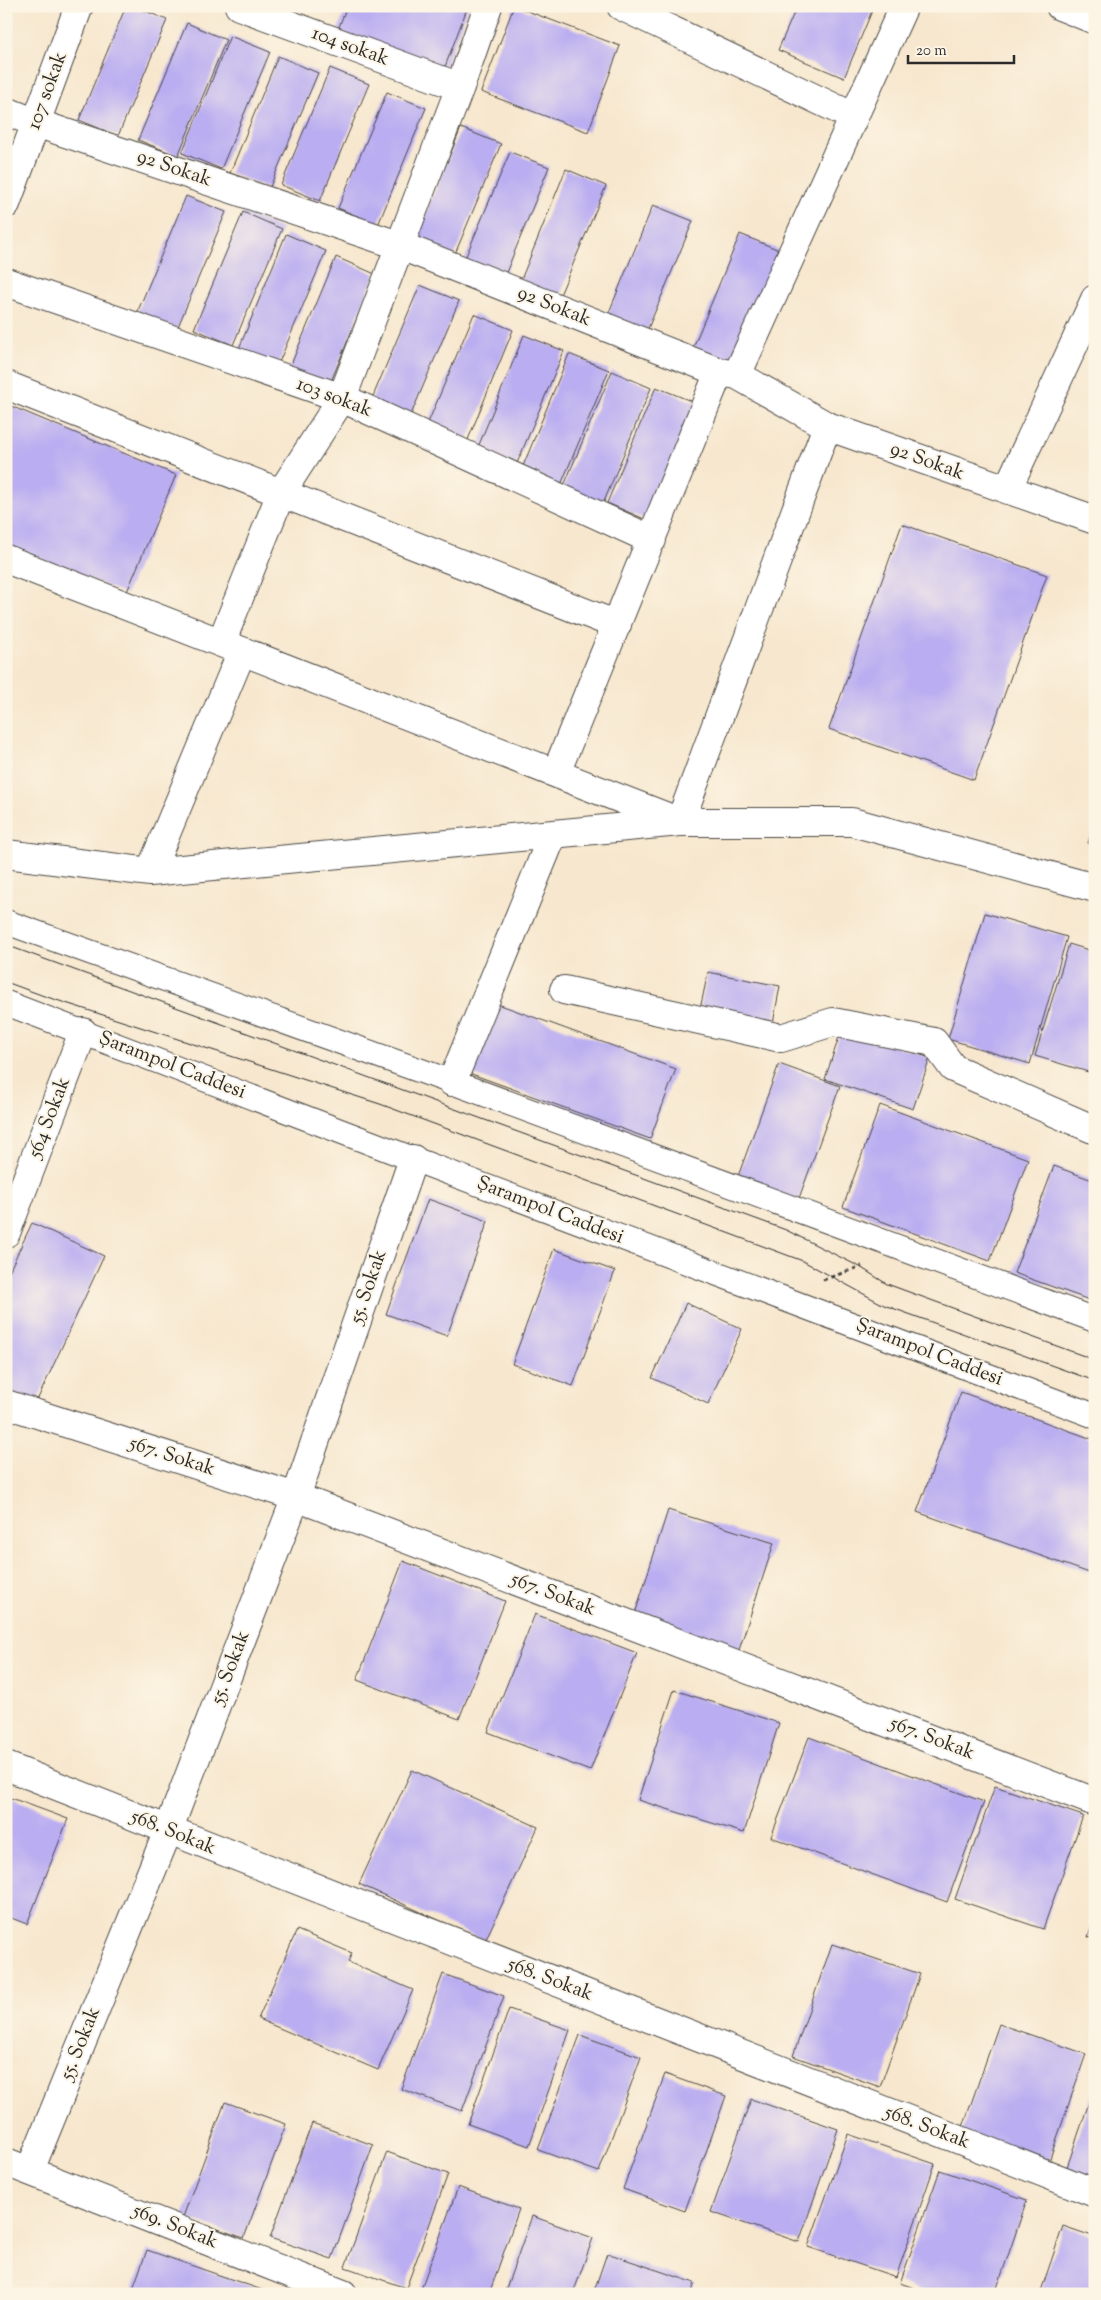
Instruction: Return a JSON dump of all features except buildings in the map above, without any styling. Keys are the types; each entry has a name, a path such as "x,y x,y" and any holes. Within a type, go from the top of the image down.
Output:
{"street":[{"name":"107 sokak","path":"6,204 79,6"},
{"name":"104 sokak","path":"239,6 460,87"},
{"path":"150,872 232,647 281,493 342,398 460,87 488,6"},
{"path":"621,6 854,117"},
{"path":"556,774 652,540 728,373 854,117 904,6"},
{"path":"1060,6 1095,20"},
{"name":"92 Sokak","path":"6,111 36,123 400,246 728,373 827,426 1095,520"},
{"name":"103 sokak","path":"6,282 342,398 652,540"},
{"path":"1006,490 1095,299"},
{"path":"6,385 617,625"},
{"path":"680,822 827,426"},
{"path":"6,559 680,822"},
{"path":"6,854 150,872 680,822 852,822 1095,888"},
{"path":"452,1082 553,834"},
{"path":"6,922 452,1082 1095,1320"},
{"path":"564,990 780,1038 833,1022 934,1042 952,1068 1095,1130"},
{"name":"Şarampol Caddesi","path":"6,1003 413,1159 1095,1416"},
{"name":"564 Sokak","path":"6,1233 83,1032"},
{"name":"55. Sokak","path":"18,2166 168,1831 296,1497 413,1159"},
{"name":"567. Sokak","path":"6,1404 296,1497 1095,1802"},
{"name":"568. Sokak","path":"6,1766 1095,2193"},
{"name":"569. Sokak","path":"18,2166 344,2294"}],"path":[{"path":"818,1282 867,1264"}],"tram line":[{"path":"6,945 786,1230 860,1267 887,1284 1095,1360"},
{"path":"6,982 44,996 380,1104 803,1261 884,1305 1095,1381"}]}
